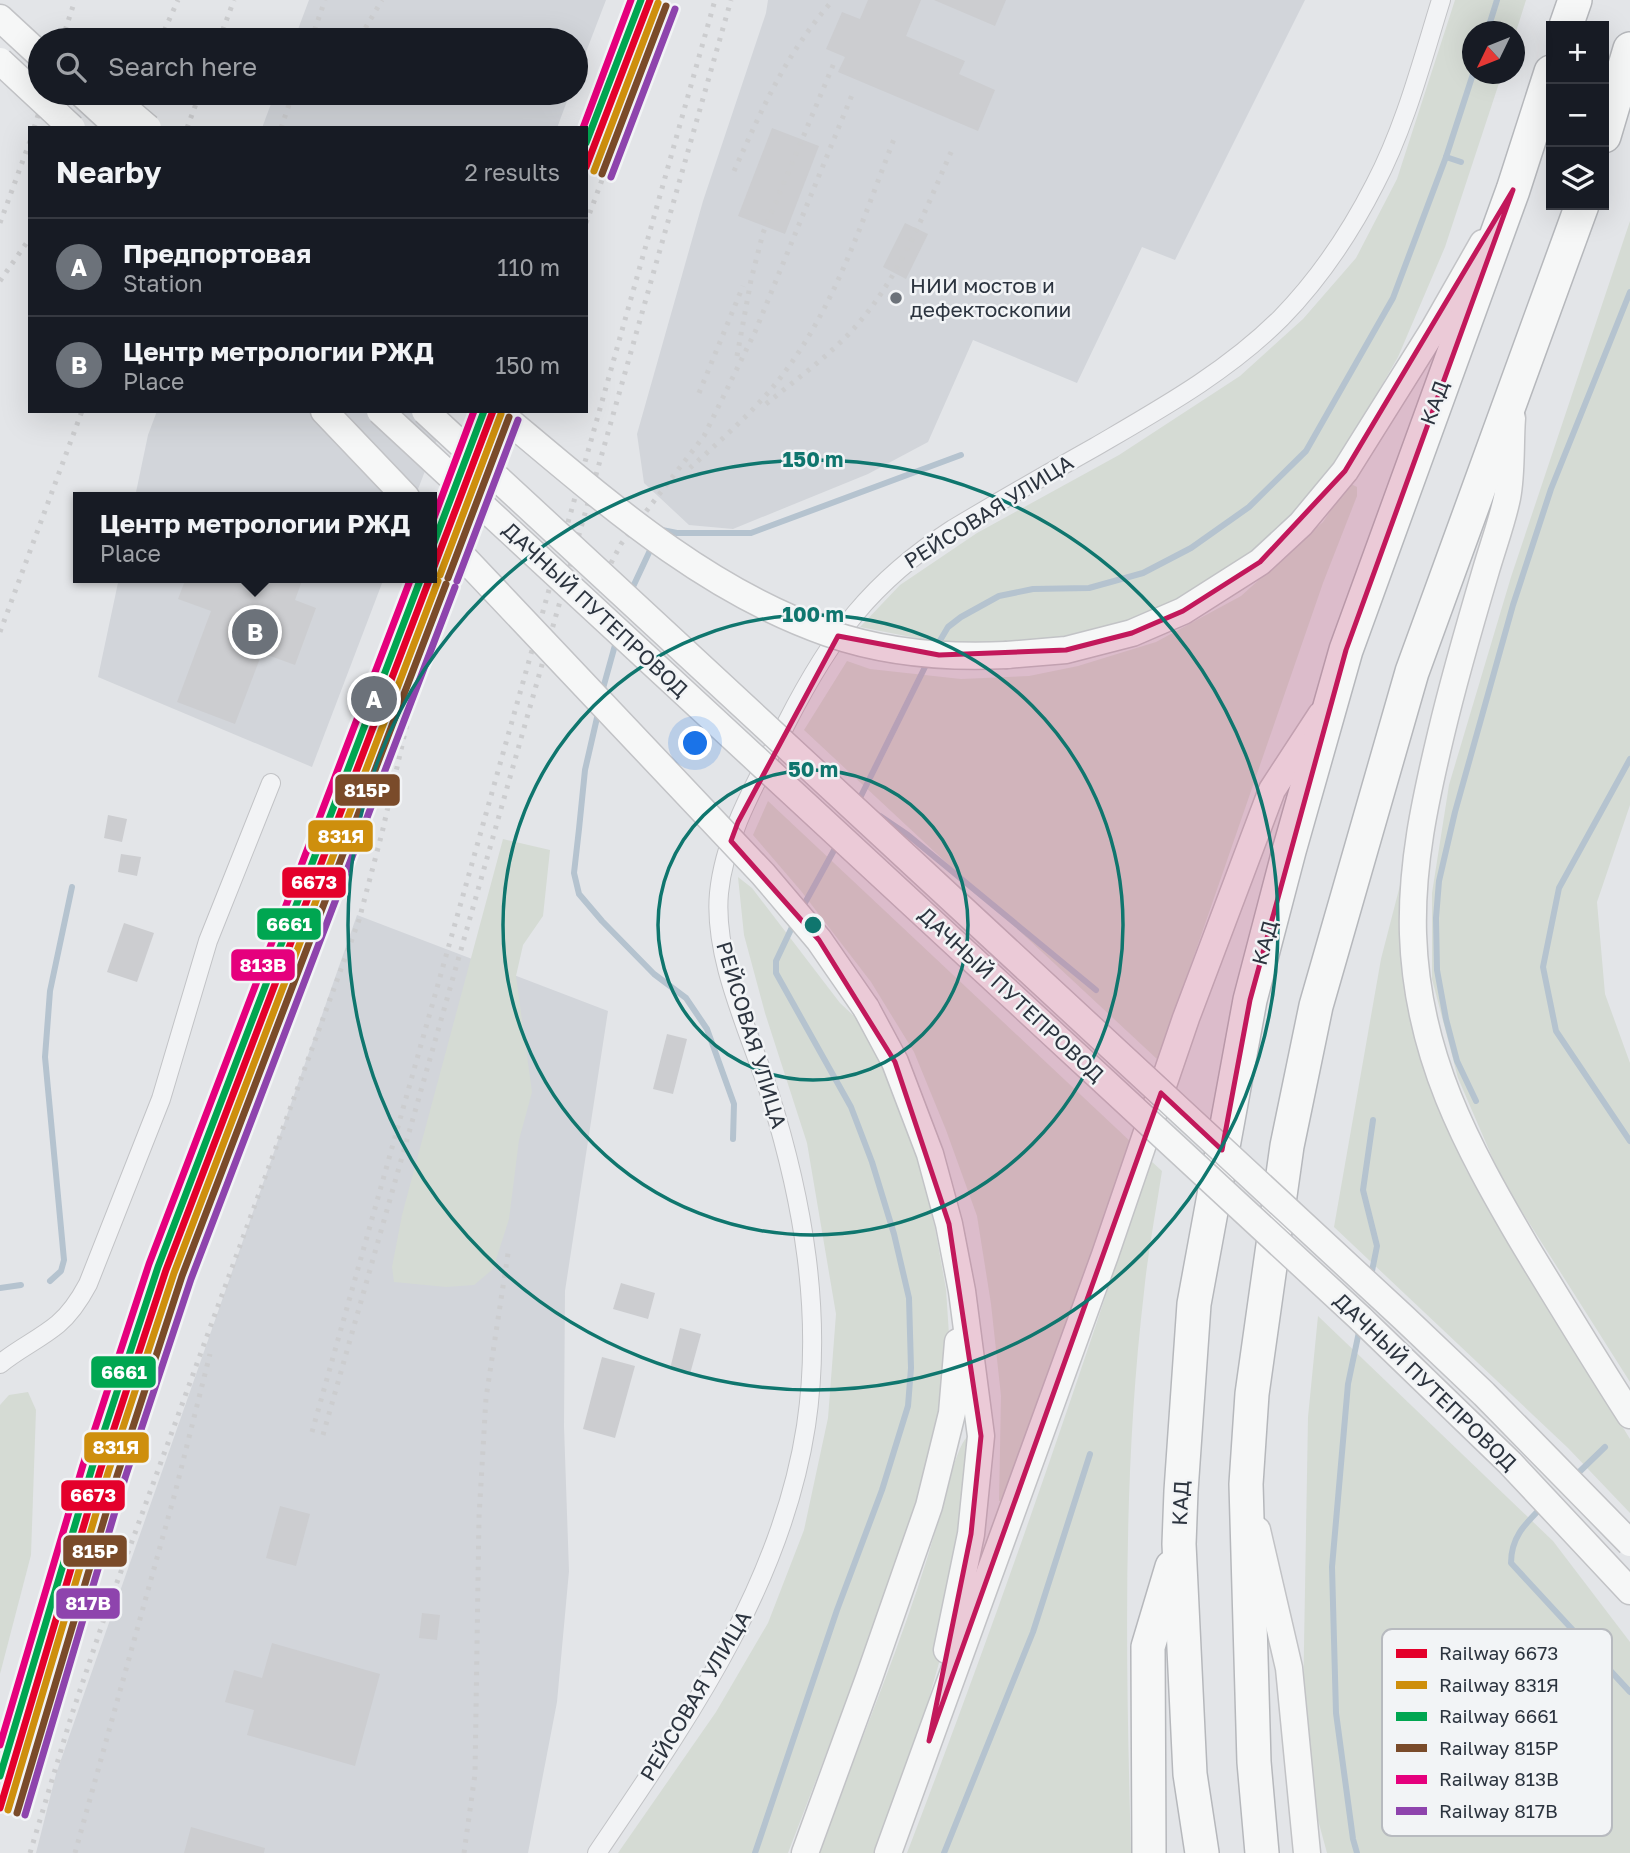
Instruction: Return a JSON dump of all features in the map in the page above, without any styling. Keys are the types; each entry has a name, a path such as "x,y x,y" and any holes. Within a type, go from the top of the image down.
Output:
{"highway":[{"path":"1568,21 1575,0"},
{"path":"1609,119 1630,49"},
{"name":"КАД","path":"1202,1853 1190,1773 1179,1545 1194,1304 1250,1000 1332,697 1359,612 1513,190 1547,84"},
{"path":"1262,1853 1254,1762 1246,1484 1252,1394 1287,1146 1316,1006 1412,672 1580,210"},
{"path":"1149,1853 1148,1647 1179,1545"}],"main road":[{"path":"0,16 28,31"},
{"path":"0,16 28,43"},
{"path":"0,61 28,87"},
{"path":"0,76 45,126"},
{"path":"47,105 70,126"},
{"path":"94,105 117,126"},
{"path":"121,105 146,126"},
{"path":"499,413 617,511 650,534 725,584 782,614 828,633 899,650 939,655 1007,655 1066,650 1099,643 1132,633 1183,611 1260,562 1301,524 1345,471 1434,329 1513,190"},
{"path":"1513,398 1507,496 1446,711 1421,816 1413,905 1413,937 1419,996 1427,1036 1444,1090 1470,1145 1499,1201 1574,1328 1630,1415"},
{"path":"326,413 401,492"},
{"name":"ДАЧНЫЙ ПУТЕПРОВОД","path":"382,413 1361,1319 1553,1508 1630,1591"},
{"name":"ДАЧНЫЙ ПУТЕПРОВОД","path":"427,413 1404,1318 1484,1394 1630,1543"},
{"path":"437,529 763,874 819,940 866,1008 895,1062 930,1154 949,1224 962,1291 981,1436 971,1534 929,1741"},
{"path":"888,1853 1105,1255 1186,1018 1272,790 1332,697"},
{"path":"805,1853 929,1506 952,1413 962,1291"},
{"path":"1246,1484 1290,1668 1307,1853"},
{"path":"1553,1508 1630,1605"}],"street":[{"name":"РЕЙСОВАЯ УЛИЦА","path":"597,1853 678,1732 733,1641 788,1507 807,1423 812,1343 810,1282 805,1239 793,1177 729,971 720,927 719,895 724,861 738,822 794,709 825,655 842,629 882,582 953,529 1153,414 1217,372 1251,345 1304,292 1345,237 1376,182 1414,84 1441,0"},
{"path":"0,1364 58,1324 77,1305 88,1284 161,1099 208,941 271,783"}],"highlighted area":[{"path":"1513,190 1346,650 1250,1000 1222,1150 1161,1093 929,1741 971,1534 981,1436 949,1224 895,1062 819,940 731,841 738,822 838,636 939,655 1066,650 1132,633 1183,611 1260,562 1345,471"}],"shaded area":[{"path":"309,0 606,0 588,47 588,28 298,28"},
{"name":"НИИ мостов и дефектоскопии","path":"768,0 1305,0 1175,260 1142,247 1077,383 973,340 928,442 868,474 733,529 689,525 644,483 637,434 703,201"},
{"path":"1455,0 1526,0 1519,21 1462,21 1462,84 1499,84 1445,247 1398,357 1351,439 1304,505 1261,547 1168,608 1095,634 1033,645 957,646 860,627 900,585 977,533 1119,455 1240,376 1303,319 1356,258 1397,179"},
{"path":"271,105 566,105 558,126 263,126"},
{"path":"1630,221 1630,805 1597,902 1605,994 1630,1063 1630,1382 1502,1180 1458,1078 1432,979 1432,893 1449,785 1511,577"},
{"path":"156,413 447,413 417,492 136,492 148,435"},
{"path":"1349,483 1357,487 1357,496 1323,583 1158,1060 804,730 847,661 870,669 961,679 1029,676 1078,666 1156,642 1241,596 1323,522"},
{"path":"118,583 382,583 312,767 98,677"},
{"path":"768,801 1132,1143 1005,1500 999,1501 1001,1396 991,1304 977,1216 914,1052 871,982 801,891 753,835"},
{"path":"503,839 550,850 543,916 523,945 516,976 532,1092 519,1140 509,1219 493,1269 474,1285 446,1287 394,1282 392,1267 402,1215"},
{"path":"1405,866 1412,1019 1428,1081 1466,1170 1630,1439 1630,1513 1568,1448 1334,1227 1381,959"},
{"path":"738,877 752,888 840,1003 855,1017 885,1066 918,1155 935,1228 946,1289 951,1365 943,1423 887,1595 788,1853 618,1853 716,1712 768,1623 804,1530 828,1418 836,1314 807,1143 765,1013 744,935"},
{"path":"357,915 608,1011 565,1291 564,1426 569,1571 557,1702 528,1853 36,1853 56,1774"},
{"path":"1150,1160 1162,1171 1146,1277 1132,1432 1127,1572 1131,1853 907,1853 1033,1508"},
{"path":"1318,1316 1553,1541 1630,1642 1630,1853 1327,1853 1302,1761 1308,1417"},
{"path":"28,1392 36,1410 31,1555 0,1674 0,1405 9,1395"},
{"path":"967,1437 972,1439 943,1649 910,1764 877,1853 818,1853 897,1648 954,1464"}],"building":[{"path":"868,0 921,0 906,36 965,61 959,74 995,90 978,131 838,72 845,57 826,49 842,12 860,19"},
{"path":"934,0 1006,0 995,26"},
{"path":"772,128 819,146 785,234 738,216"},
{"path":"905,223 928,234 906,279 883,267"},
{"path":"184,583 301,583 295,600 316,608 295,665 262,653 235,724 177,702 211,611 178,599"},
{"path":"108,815 127,819 122,842 104,838"},
{"path":"121,854 141,857 137,876 118,872"},
{"path":"124,923 154,933 137,982 107,972"},
{"path":"667,1034 687,1039 673,1094 653,1089"},
{"path":"621,1283 655,1293 648,1319 613,1309"},
{"path":"680,1328 701,1334 690,1374 670,1369"},
{"path":"602,1357 635,1366 615,1438 583,1429"},
{"path":"280,1506 310,1514 296,1566 266,1558"},
{"path":"422,1613 440,1615 437,1640 419,1638"},
{"path":"272,1643 380,1674 355,1766 247,1735 254,1710 225,1702 234,1670 262,1678"},
{"path":"191,1827 265,1848 264,1853 184,1853"}],"waterway":[{"path":"1490,21 1497,0"},
{"path":"935,649 948,627 999,596 1033,589 1089,588 1143,573 1191,548 1249,507 1306,451 1393,298 1446,157 1470,84"},
{"path":"1446,157 1461,162"},
{"path":"1476,1101 1457,1061 1437,970 1436,918 1439,881 1455,812 1513,605 1551,489 1630,292"},
{"path":"662,530 677,533 751,533 961,455"},
{"path":"631,591 653,544"},
{"path":"602,692 617,638"},
{"path":"858,802 928,661"},
{"path":"599,709 585,770 574,873 579,894 654,974 686,998 707,1029 734,1104 733,1139"},
{"path":"1630,759 1559,888 1543,967 1556,1031 1630,1141"},
{"path":"880,816 908,835 1096,990"},
{"path":"801,910 838,843"},
{"path":"50,1281 61,1271 64,1260 45,1057 50,991 72,887"},
{"path":"755,1853 837,1610 882,1490 908,1406 911,1368 909,1298 894,1234 872,1162 851,1107 776,973 776,961 794,923"},
{"path":"1371,1276 1377,1246 1363,1190 1373,1120"},
{"path":"0,1288 21,1285"},
{"path":"1357,1853 1336,1713 1332,1567 1348,1384 1360,1327"},
{"path":"1573,1478 1605,1447"},
{"path":"944,1853 1033,1632 1090,1454"},
{"path":"1542,1507 1516,1538 1511,1563 1572,1629"},
{"path":"1612,1672 1630,1692"}],"railway":[{"path":"66,28 75,0"},
{"path":"165,28 178,0"},
{"path":"224,28 234,0"},
{"path":"315,28 325,0"},
{"path":"365,28 382,0"},
{"path":"588,218 669,0"},
{"path":"312,1432 715,0"},
{"path":"323,1435 731,0"},
{"path":"734,171 788,61 833,0"},
{"path":"737,356 763,233 834,63"},
{"path":"601,593 610,565 621,544 704,436 755,332 854,90"},
{"path":"35,126 41,105"},
{"path":"107,126 121,105"},
{"path":"188,126 196,105"},
{"path":"282,126 289,105"},
{"path":"690,468 763,399 784,373 819,319 847,260 894,139"},
{"path":"0,223 28,146"},
{"path":"766,404 840,342 877,300 913,238 952,150"},
{"path":"0,281 28,241"},
{"path":"699,393 743,286"},
{"path":"0,632 81,413"},
{"path":"435,634 515,413"},
{"path":"30,1853 108,1607 359,920 411,706"},
{"path":"464,1853 475,1774 479,1517 486,1398 509,1247"},
{"path":"75,1853 175,1493 210,1354"}],"rail line":[{"name":"813В","path":"584,126 631,0"},
{"name":"6661","path":"588,138 641,0"},
{"name":"6673","path":"588,162 650,0"},
{"name":"831Я","path":"594,171 658,3"},
{"name":"815Р","path":"602,174 666,6"},
{"name":"817В","path":"611,177 675,9"},
{"name":"813В","path":"437,510 473,413"},
{"name":"6661","path":"437,535 483,413"},
{"name":"6673","path":"437,559 492,413"},
{"name":"831Я","path":"440,575 501,414"},
{"name":"815Р","path":"448,578 509,417"},
{"name":"817В","path":"457,581 518,420"},
{"name":"831Я","path":"8,1810 108,1473 174,1273 438,581"},
{"name":"813В","path":"0,1745 83,1465 149,1264 409,583"},
{"name":"6661","path":"0,1776 92,1468 158,1267 419,583"},
{"name":"6673","path":"0,1808 100,1471 166,1270 428,583"},
{"name":"815Р","path":"17,1813 117,1476 182,1276 446,584"},
{"name":"817В","path":"25,1815 125,1478 191,1279 455,587"}],"place":[{"name":"НИИ мостов и дефектоскопии","path":"896,298"},
{"name":"Центр метрологии РЖД","path":"255,632"},
{"name":"Предпортовая","path":"374,699"}]}
